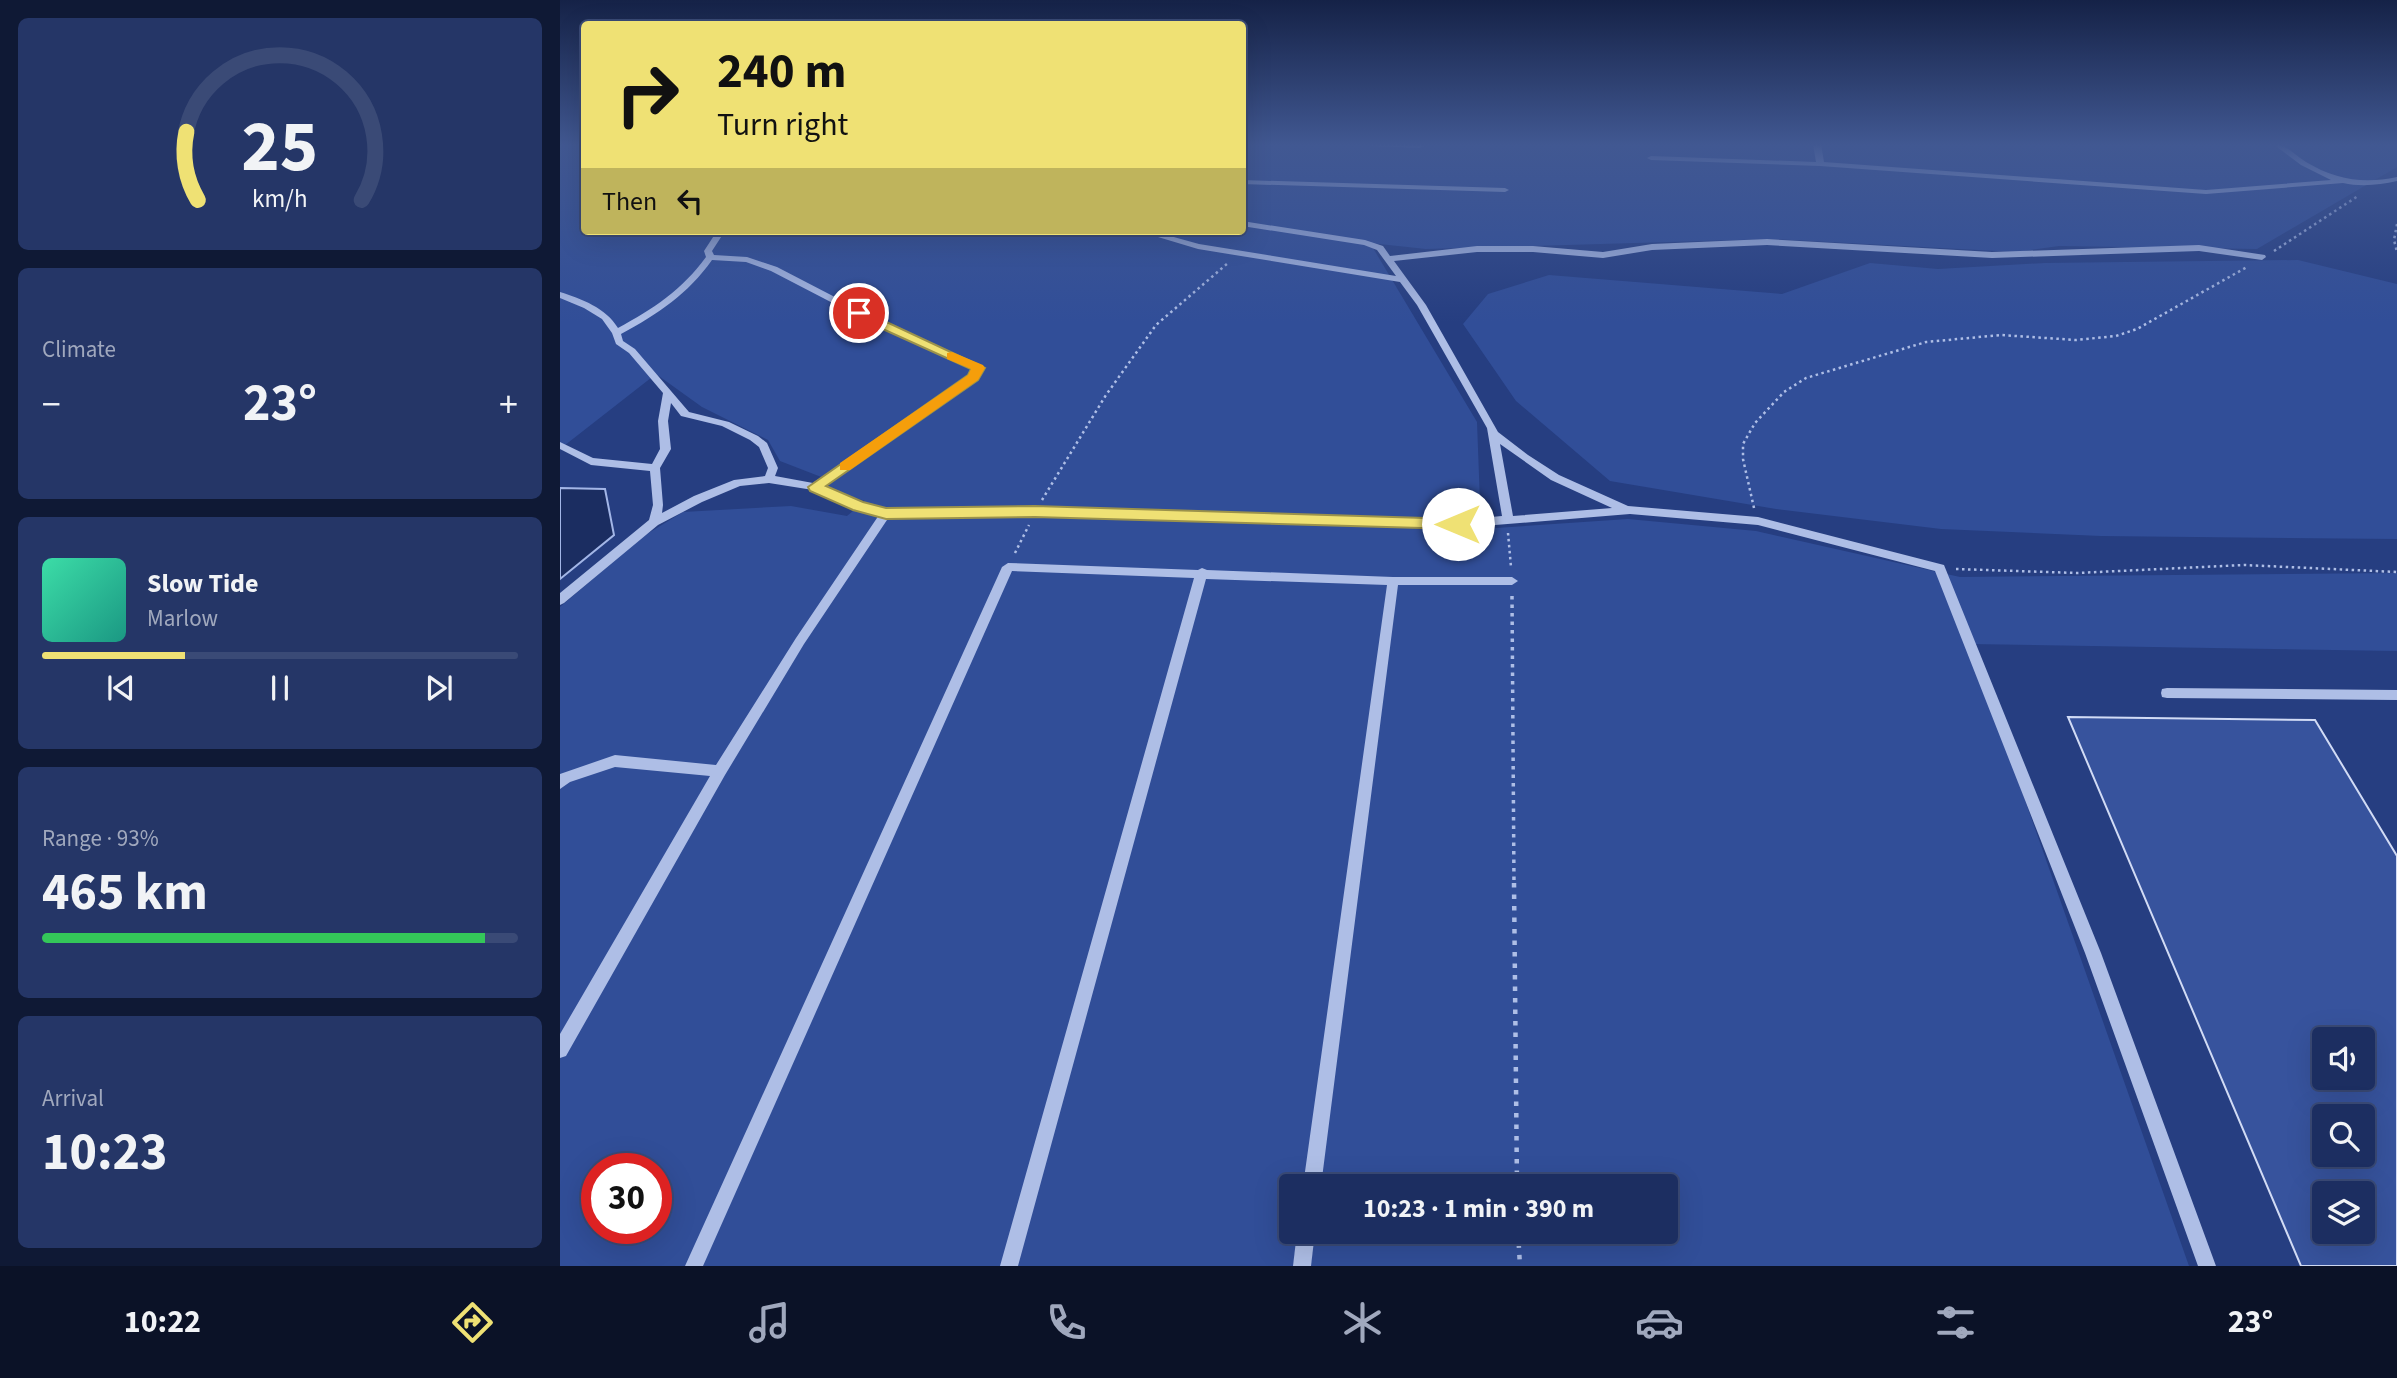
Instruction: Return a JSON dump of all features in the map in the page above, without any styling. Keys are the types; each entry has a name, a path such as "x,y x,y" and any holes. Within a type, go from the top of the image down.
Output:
{"street":[{"path":"1246,224 1365,243 1380,248 1421,305 1494,435 1517,455 1564,484 1630,510"},
{"path":"710,257 708,251 718,235"},
{"path":"1159,235 1226,251 1403,280"},
{"path":"1388,259 1477,249 1533,249 1602,255 1652,247 1767,242 1992,255 2199,248 2262,257"},
{"path":"618,332 666,305 693,282 710,257"},
{"path":"710,257 747,260 774,268 880,324 978,368 973,378 815,487"},
{"path":"560,295 586,305 604,316 618,332 619,342 632,351 685,414 725,424 763,445 773,468 769,479"},
{"path":"654,522 658,505 655,468 665,455 668,442 663,420 668,393"},
{"path":"1494,435 1508,520"},
{"path":"560,445 591,461 655,468"},
{"path":"560,600 654,522 698,499 738,483 769,479 815,487 859,506 886,513 1035,512 1458,524 1630,510 1758,521 1940,568 2093,953 2207,1266"},
{"path":"560,1050 720,771 800,641 886,513"},
{"path":"1009,1266 1202,572"},
{"path":"1314,1174 1393,581"},
{"path":"2167,693 2397,695"},
{"path":"560,783 615,761 720,771"},
{"path":"1302,1266 1305,1244"}],"lane":[{"path":"694,1266 1008,567 1393,581 1512,581"}],"path":[{"path":"1758,521 1743,460 1743,444 1755,424 1784,392 1806,378 1926,342 2001,335 2077,340 2116,337 2137,329 2298,238 2329,211 2344,203"},
{"path":"2397,224 2394,240 2397,251"},
{"path":"1008,567 1035,512 1106,395 1156,324 1231,261 1226,251"},
{"path":"1508,520 1512,581 1517,1174"},
{"path":"1940,568 2077,573 2244,565 2397,572"},
{"path":"1519,1244 1520,1266"}],"shaded area":[{"path":"560,203 581,203 581,235 1246,235 1246,203 2335,203 2257,249 2059,246 2016,252 1771,239 1426,249 1370,243 1477,422 1481,529 1628,519 1756,531 1960,577 2397,573 2397,651 1970,644 2189,1266 560,1266 560,607 642,537 683,512 791,506 847,516 865,501 828,489 829,480 780,461 768,440 702,407 656,374 560,449"},
{"path":"2298,260 2397,284 2397,539 2101,536 1941,529 1776,509 1610,481 1516,401 1463,324 1488,294 1549,275 1782,294 1870,263 1938,269 2045,263"},
{"path":"560,488 605,489 614,535 560,579"}],"building":[{"path":"2068,717 2315,720 2397,856 2397,1266 2301,1266"}],"slow traffic":[{"path":"845,467 973,378 978,368 952,356"}],"route":[{"path":"859,313 978,368 973,378 815,487 859,506 886,513 1035,512 1458,524"}]}
